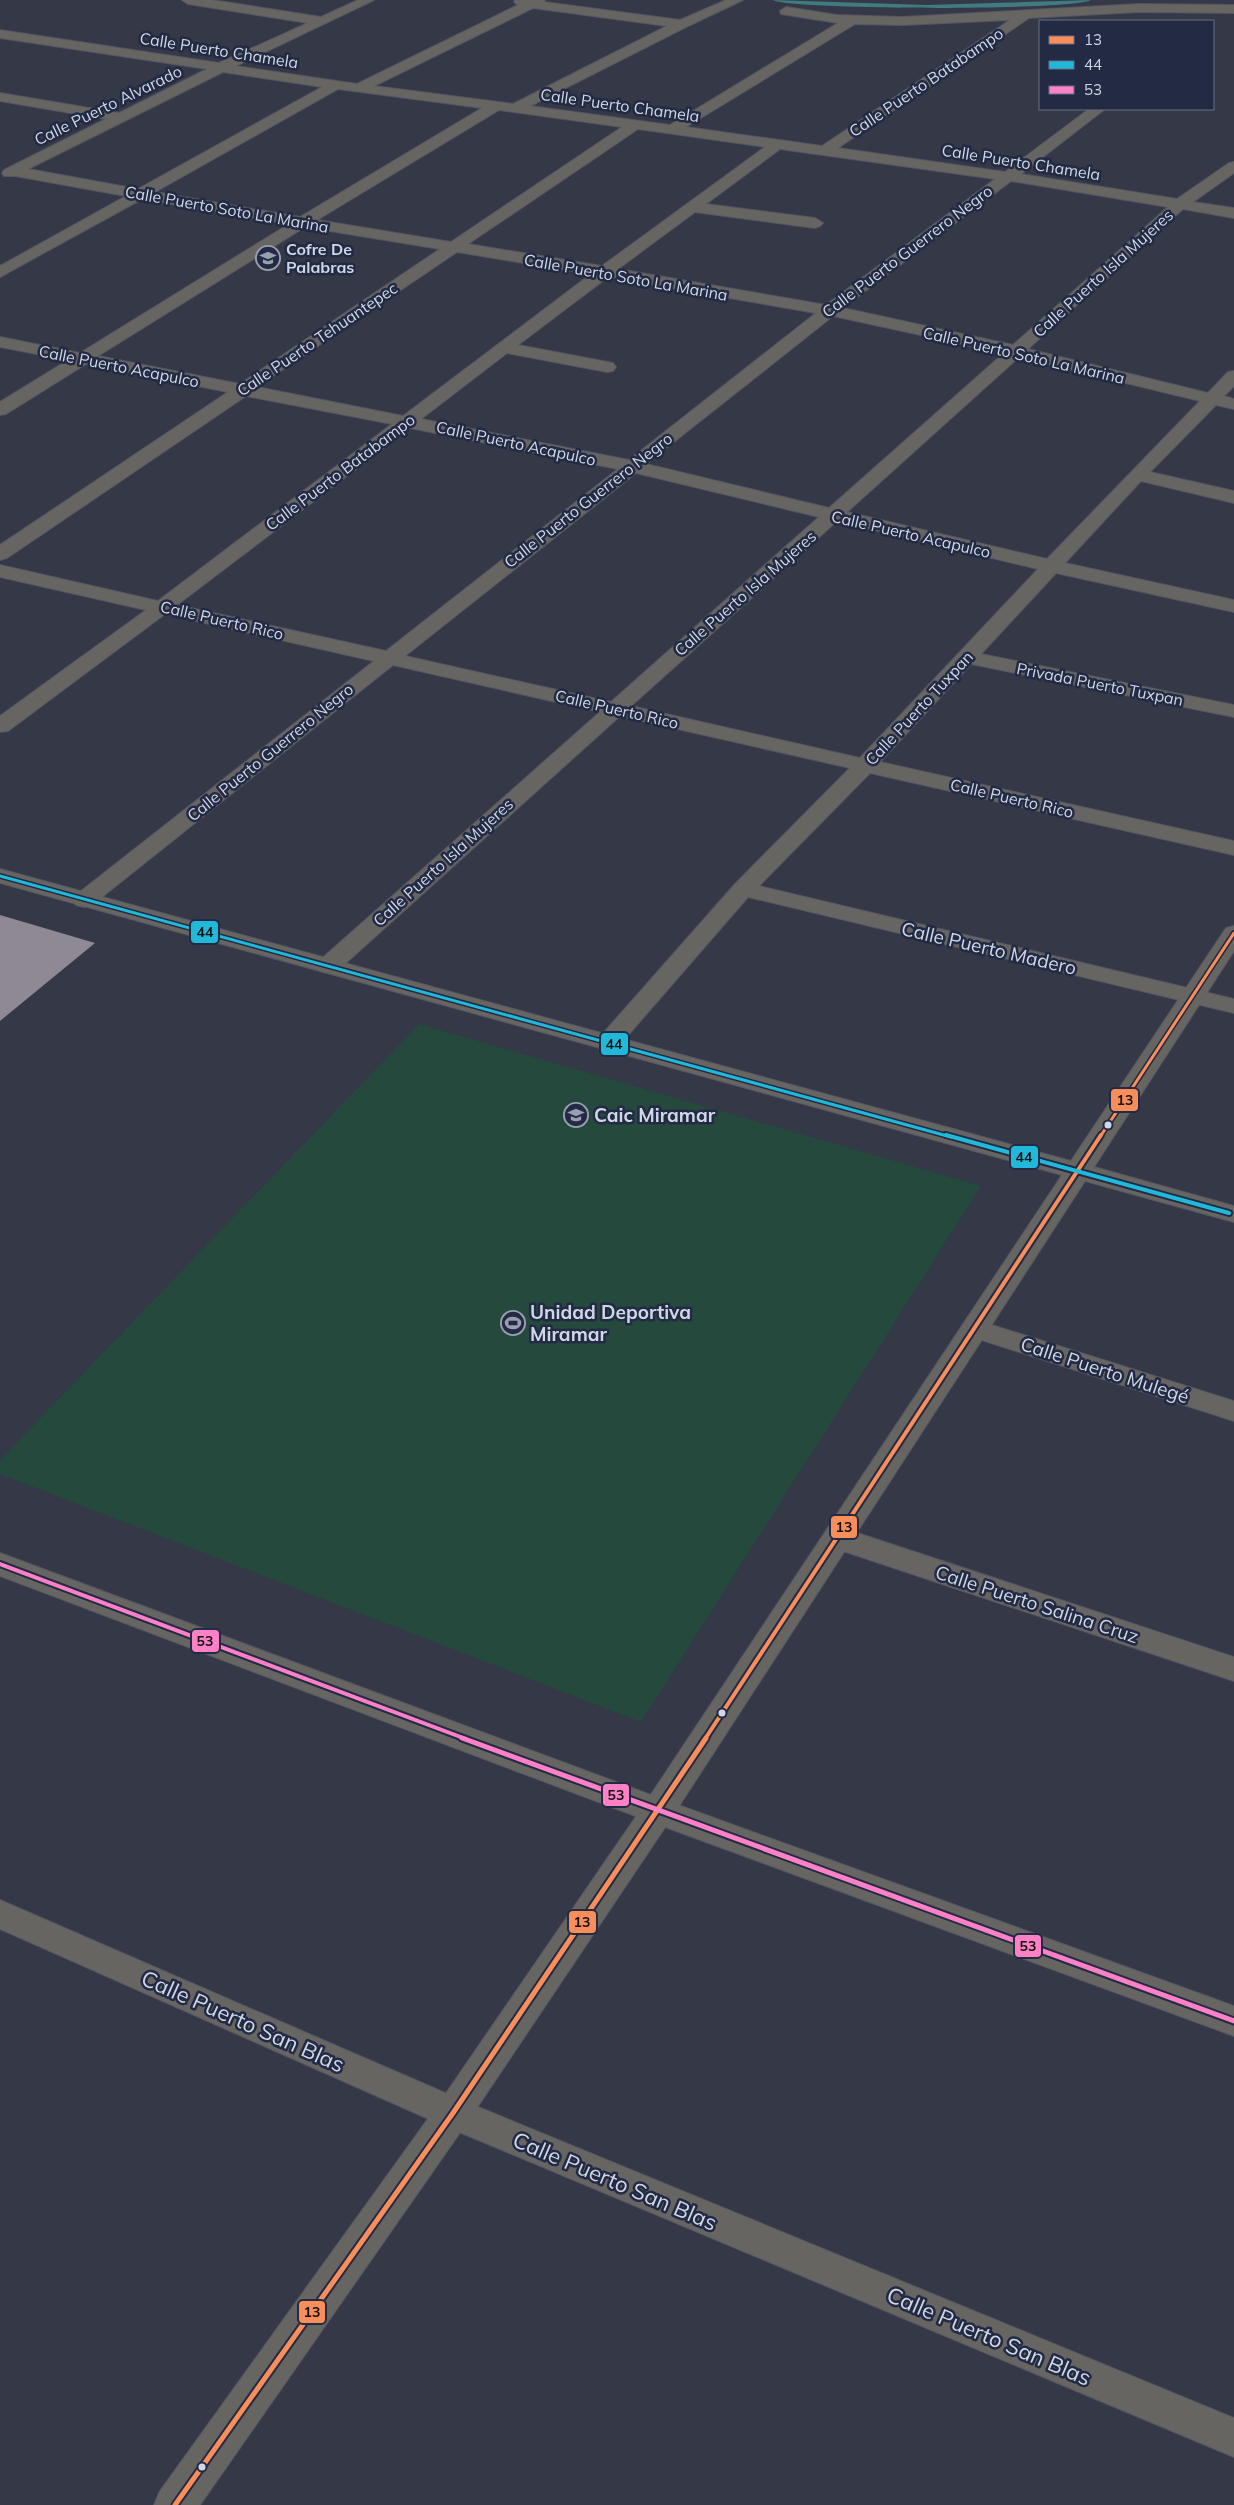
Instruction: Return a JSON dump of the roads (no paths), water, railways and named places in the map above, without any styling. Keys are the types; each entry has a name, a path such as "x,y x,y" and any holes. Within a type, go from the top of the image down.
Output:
{"street":[{"path":"188,0 322,20"},
{"name":"Calle Puerto Alvarado","path":"7,174 123,118 220,68 368,0"},
{"path":"508,0 535,2 681,24"},
{"path":"516,108 681,24 737,0"},
{"path":"359,88 535,2"},
{"path":"786,11 852,20 952,18 1151,4 1203,5 1234,9"},
{"path":"1220,20 1234,9"},
{"name":"Calle Puerto Batabampo","path":"823,152 1029,12"},
{"path":"672,129 852,20"},
{"name":"Calle Puerto Chamela","path":"0,34 336,85 672,129 823,152 1005,176 1234,213"},
{"path":"0,272 336,85"},
{"path":"0,97 123,118"},
{"path":"0,410 301,223 496,106"},
{"name":"Calle Puerto Guerrero Negro","path":"84,900 630,466 1005,176 1097,110"},
{"name":"Calle Puerto Tehuantepec","path":"0,554 635,124"},
{"name":"Calle Puerto Batabampo","path":"0,726 162,607 776,144"},
{"name":"Calle Puerto Isla Mujeres","path":"328,966 614,708 834,515 1180,205 1234,166"},
{"name":"Calle Puerto Soto La Marina","path":"7,174 139,194 301,223 829,311 1015,352 1234,404"},
{"path":"693,207 815,223"},
{"name":"Calle Puerto Acapulco","path":"0,342 630,466 1051,566 1234,606"},
{"path":"505,348 607,367"},
{"name":"Calle Puerto Tuxpan","path":"608,1043 743,889 866,764 1137,475 1234,376"},
{"path":"1137,475 1234,497"},
{"name":"Calle Puerto Rico","path":"0,571 1234,848"},
{"name":"Privada Puerto Tuxpan","path":"967,657 1234,711"},
{"path":"0,876 1234,1214"},
{"name":"Calle Puerto Madero","path":"743,889 1234,1006"},
{"path":"175,2505 453,2113 658,1811 839,1538 1191,996 1234,933"},
{"name":"Calle Puerto Mulegé","path":"976,1329 1234,1412"},
{"name":"Calle Puerto Salina Cruz","path":"839,1538 1234,1669"},
{"path":"0,1564 658,1811 1234,2021"},
{"name":"Calle Puerto San Blas","path":"0,1914 453,2113 1234,2438"}],"waterway":[{"path":"776,0 927,7 1015,5 1088,0"}],"place":[{"name":"Cofre De Palabras","path":"268,258"},
{"name":"Caic Miramar","path":"576,1115"},
{"name":"Unidad Deportiva Miramar","path":"513,1323"}]}
